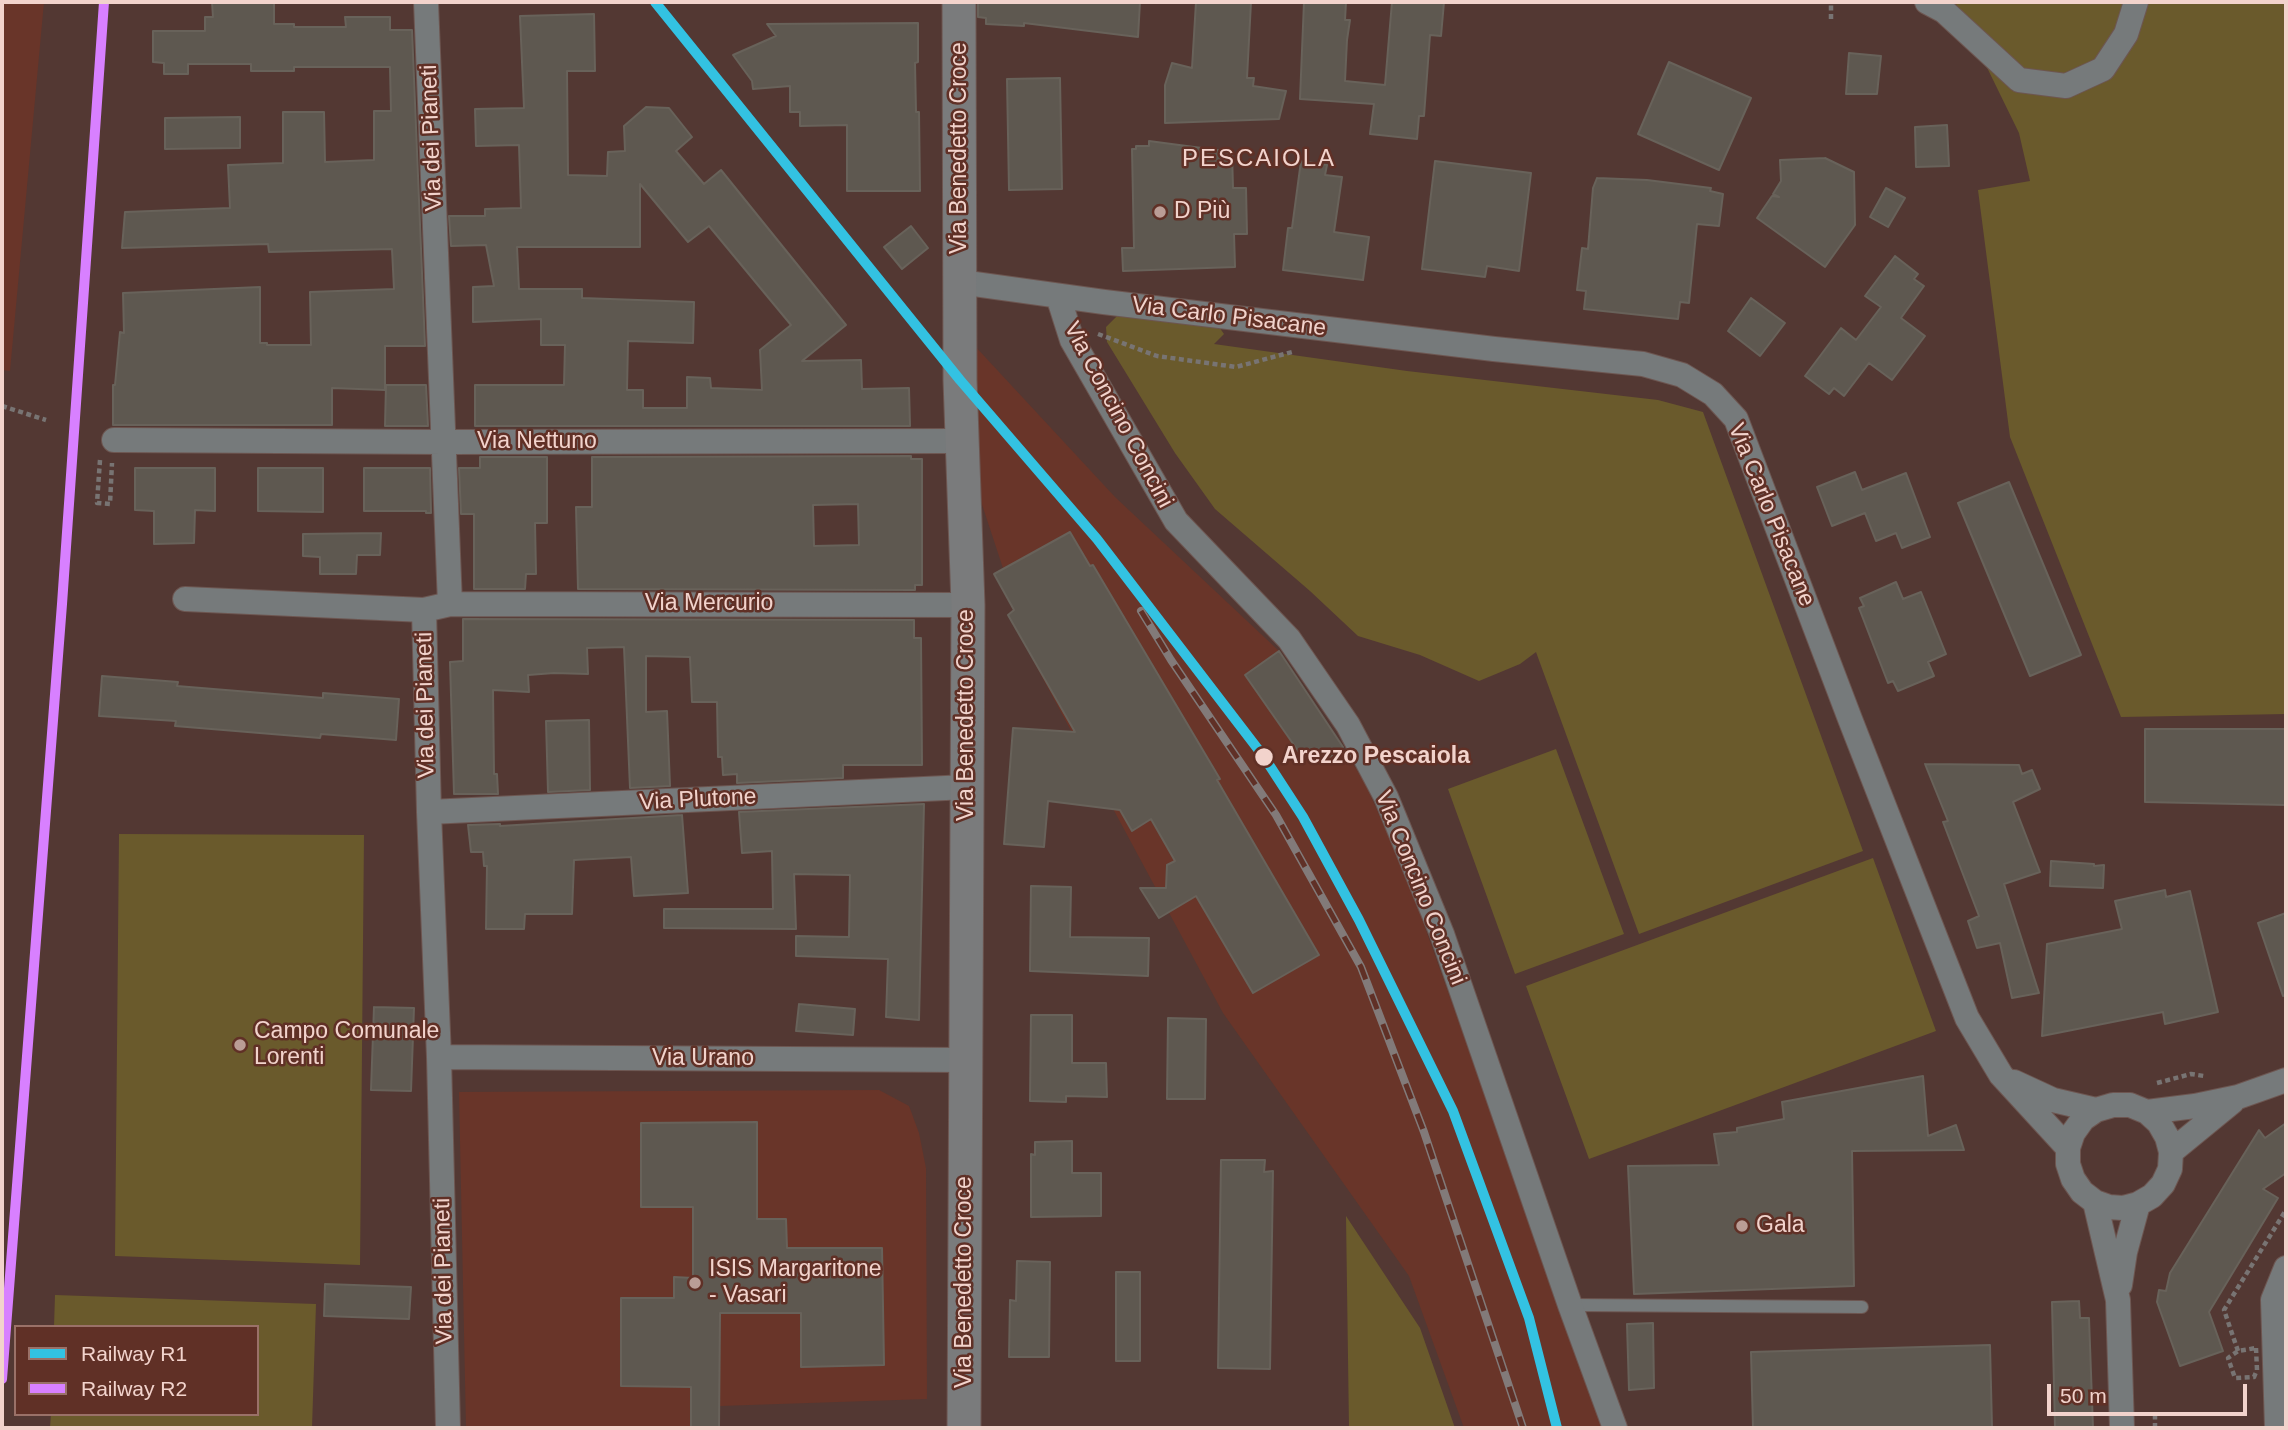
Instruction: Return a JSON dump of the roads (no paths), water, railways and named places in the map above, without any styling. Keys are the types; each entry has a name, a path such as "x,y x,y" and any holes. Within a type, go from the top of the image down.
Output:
{"main road":[{"name":"Via Benedetto Croce","path":"959,2 961,441 968,605 964,1428"}],"street":[{"name":"Via dei Pianeti","path":"426,2 450,604 424,610 448,1428"},
{"path":"1927,2 1944,11 2019,80 2066,86 2103,69 2126,34 2136,2"},
{"name":"Via Carlo Pisacane","path":"960,282 1494,349 1643,364 1682,375 1713,394 1736,419 1966,1018 2001,1075 2068,1148"},
{"name":"Via Concino Concini","path":"1058,296 1072,340 1176,521 1289,639 1348,725 1386,797 1442,934 1615,1428"},
{"name":"Via Nettuno","path":"107,446 961,441"},
{"path":"185,599 424,610"},
{"name":"Via Mercurio","path":"450,604 968,605"},
{"name":"Via Plutone","path":"429,813 967,787"},
{"name":"Via Urano","path":"439,1057 966,1060"},
{"path":"2001,1075 2053,1100 2096,1110"},
{"path":"2147,1112 2238,1097 2286,1080"},
{"path":"2171,1152 2238,1097"},
{"path":"2113,1105 2130,1105 2147,1112 2163,1130 2171,1152 2169,1169 2163,1184 2152,1196 2123,1208 2095,1202 2082,1192 2073,1179 2068,1164 2068,1148 2073,1133 2083,1119 2096,1110 2113,1105"},
{"path":"2095,1202 2118,1300"},
{"path":"2122,1428 2118,1300 2125,1252 2138,1204"},
{"path":"2277,1428 2273,1300 2286,1268"}],"lane":[{"path":"1570,1305 1862,1307"}],"railway":[{"path":"655,2 960,380 1097,539 1264,757 1303,817 1359,920 1453,1111 1529,1318 1557,1428"},
{"path":"1141,611 1276,815 1361,967 1424,1132 1523,1428"}],"rail line":[{"name":"R2","path":"2,1379 62,604 104,2"},
{"name":"R1","path":"655,2 960,380 1097,539 1264,757 1303,817 1359,920 1453,1111 1529,1318 1557,1428"}],"place":[{"name":"D Più","path":"1160,212"},
{"name":"Arezzo Pescaiola","path":"1264,757"},
{"name":"Campo Comunale Lorenti","path":"240,1045"},
{"name":"Gala","path":"1742,1226"},
{"name":"ISIS Margaritone - Vasari","path":"695,1283"}],"district":[{"name":"PESCAIOLA","path":"1259,159"}]}
